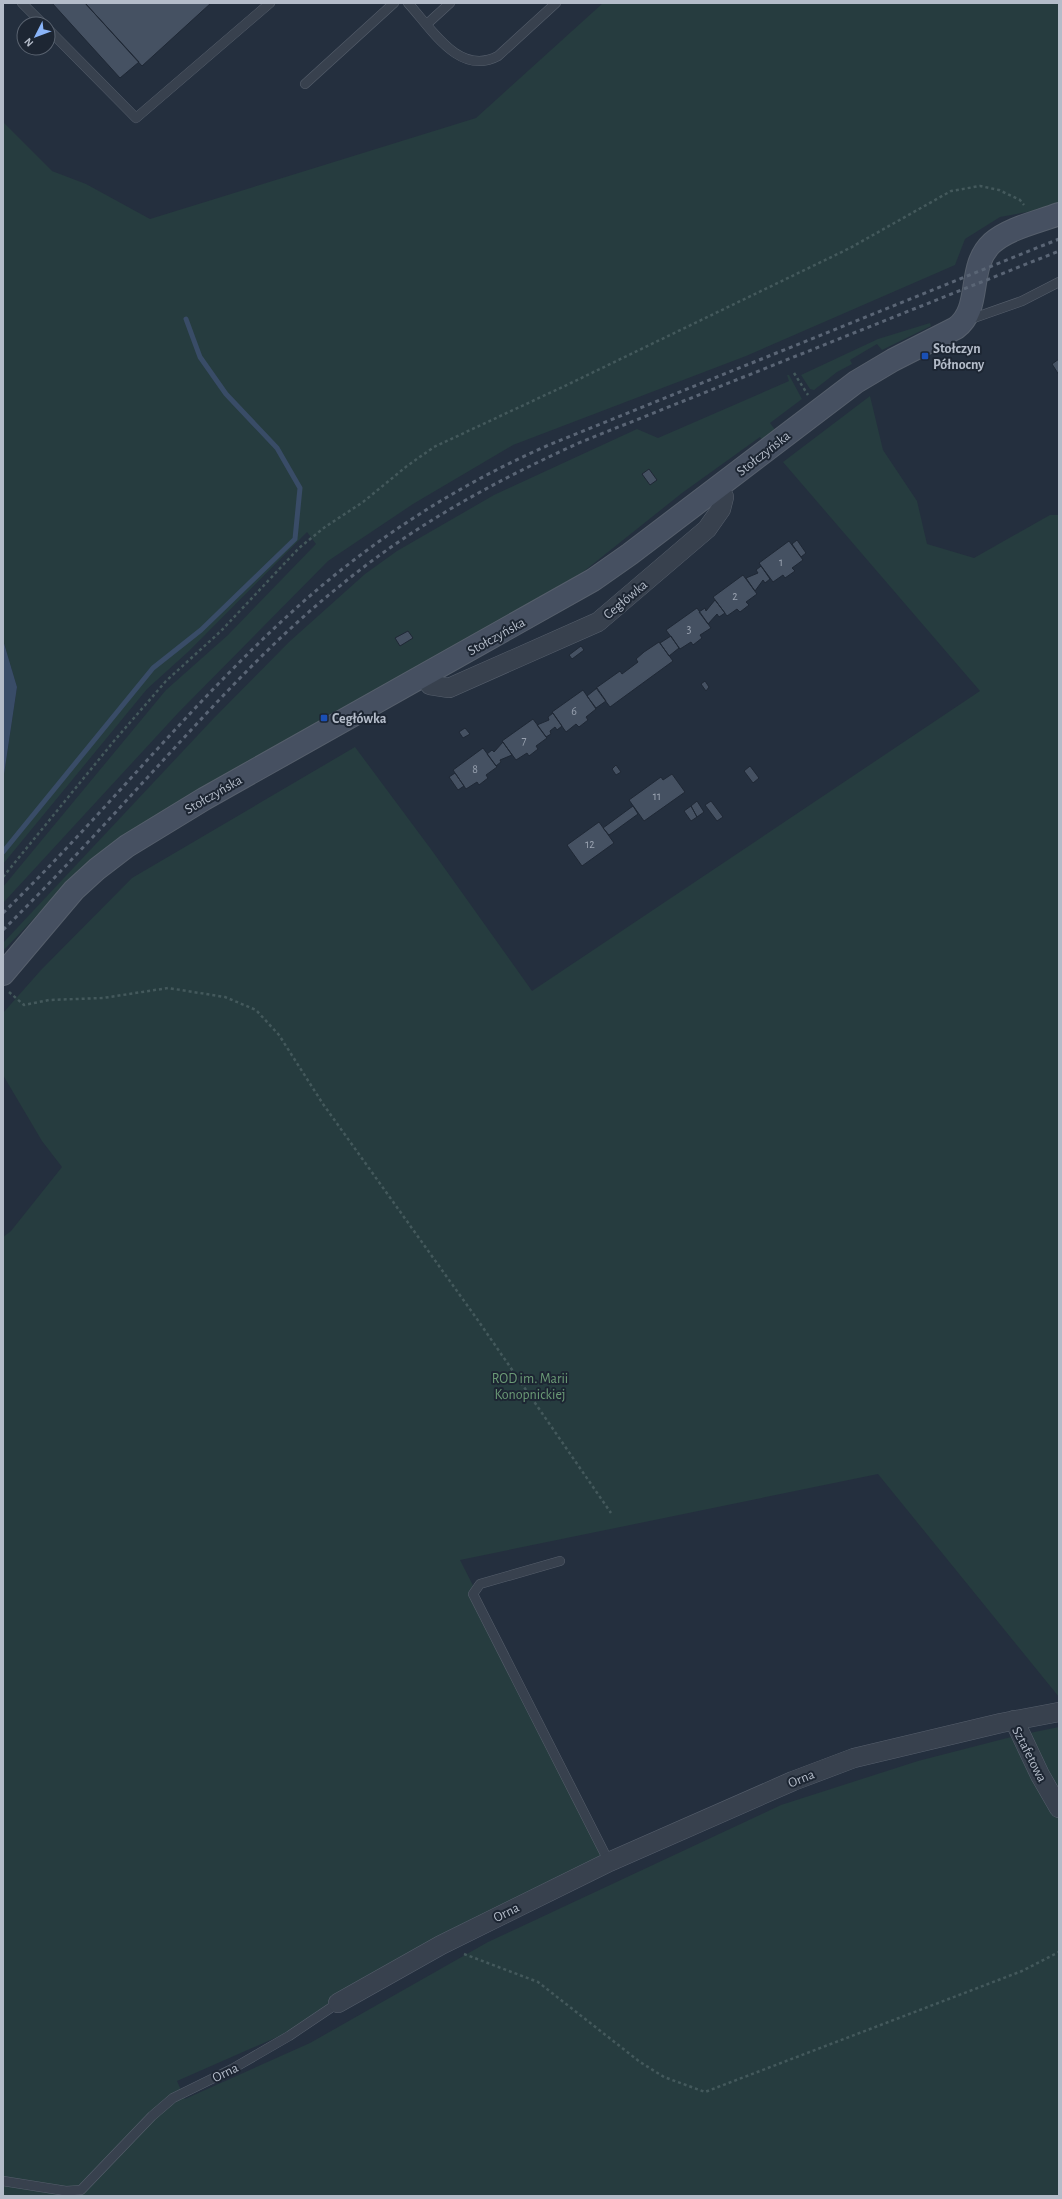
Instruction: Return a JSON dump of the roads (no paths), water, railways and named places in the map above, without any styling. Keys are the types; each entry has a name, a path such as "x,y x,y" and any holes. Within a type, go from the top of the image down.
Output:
{"street":[{"name":"Stołczyńska","path":"3,974 74,890 118,853 204,799 593,580 718,488 860,380 950,331 962,322 970,311 980,260 991,244 1000,237 1059,214"},
{"name":"Cegłówka","path":"424,676 430,685 440,688 449,688 598,622 707,528 717,517 724,497 718,488"},
{"name":"Orna","path":"338,2003 441,1945 608,1862 793,1781 854,1758 1014,1720 1059,1712"},
{"name":"Sztafetowa","path":"1014,1720 1040,1775 1059,1808"}],"lane":[{"path":"22,3 35,16"},
{"path":"56,37 136,118 270,3"},
{"path":"305,84 394,3"},
{"path":"408,3 455,54 470,61 481,61 502,53 556,3"},
{"path":"427,24 450,3"},
{"path":"962,322 1022,301 1059,282"},
{"path":"560,1561 480,1584 473,1594 608,1862"},
{"name":"Orna","path":"3,2180 66,2191 80,2190 152,2116 173,2098 232,2070 289,2036 338,2003"}],"water":[{"path":"3,640 17,687 3,781"}],"waterway":[{"path":"3,852 153,668 201,630 295,539 300,488 277,448 226,394 200,357 186,319"}],"railway":[{"path":"3,913 40,876 219,683 256,646 323,585 353,561 416,516 448,496 516,460 551,444 1059,239"},
{"path":"3,930 75,856 192,729 264,654 321,601 369,563 426,524 517,472 581,442 1059,251"}],"place":[{"name":"Stołczyn Północny","path":"925,356"},
{"name":"Cegłówka","path":"324,718"}],"park label":[{"name":"ROD im. Marii Konopnickiej","path":"530,1386"}]}
